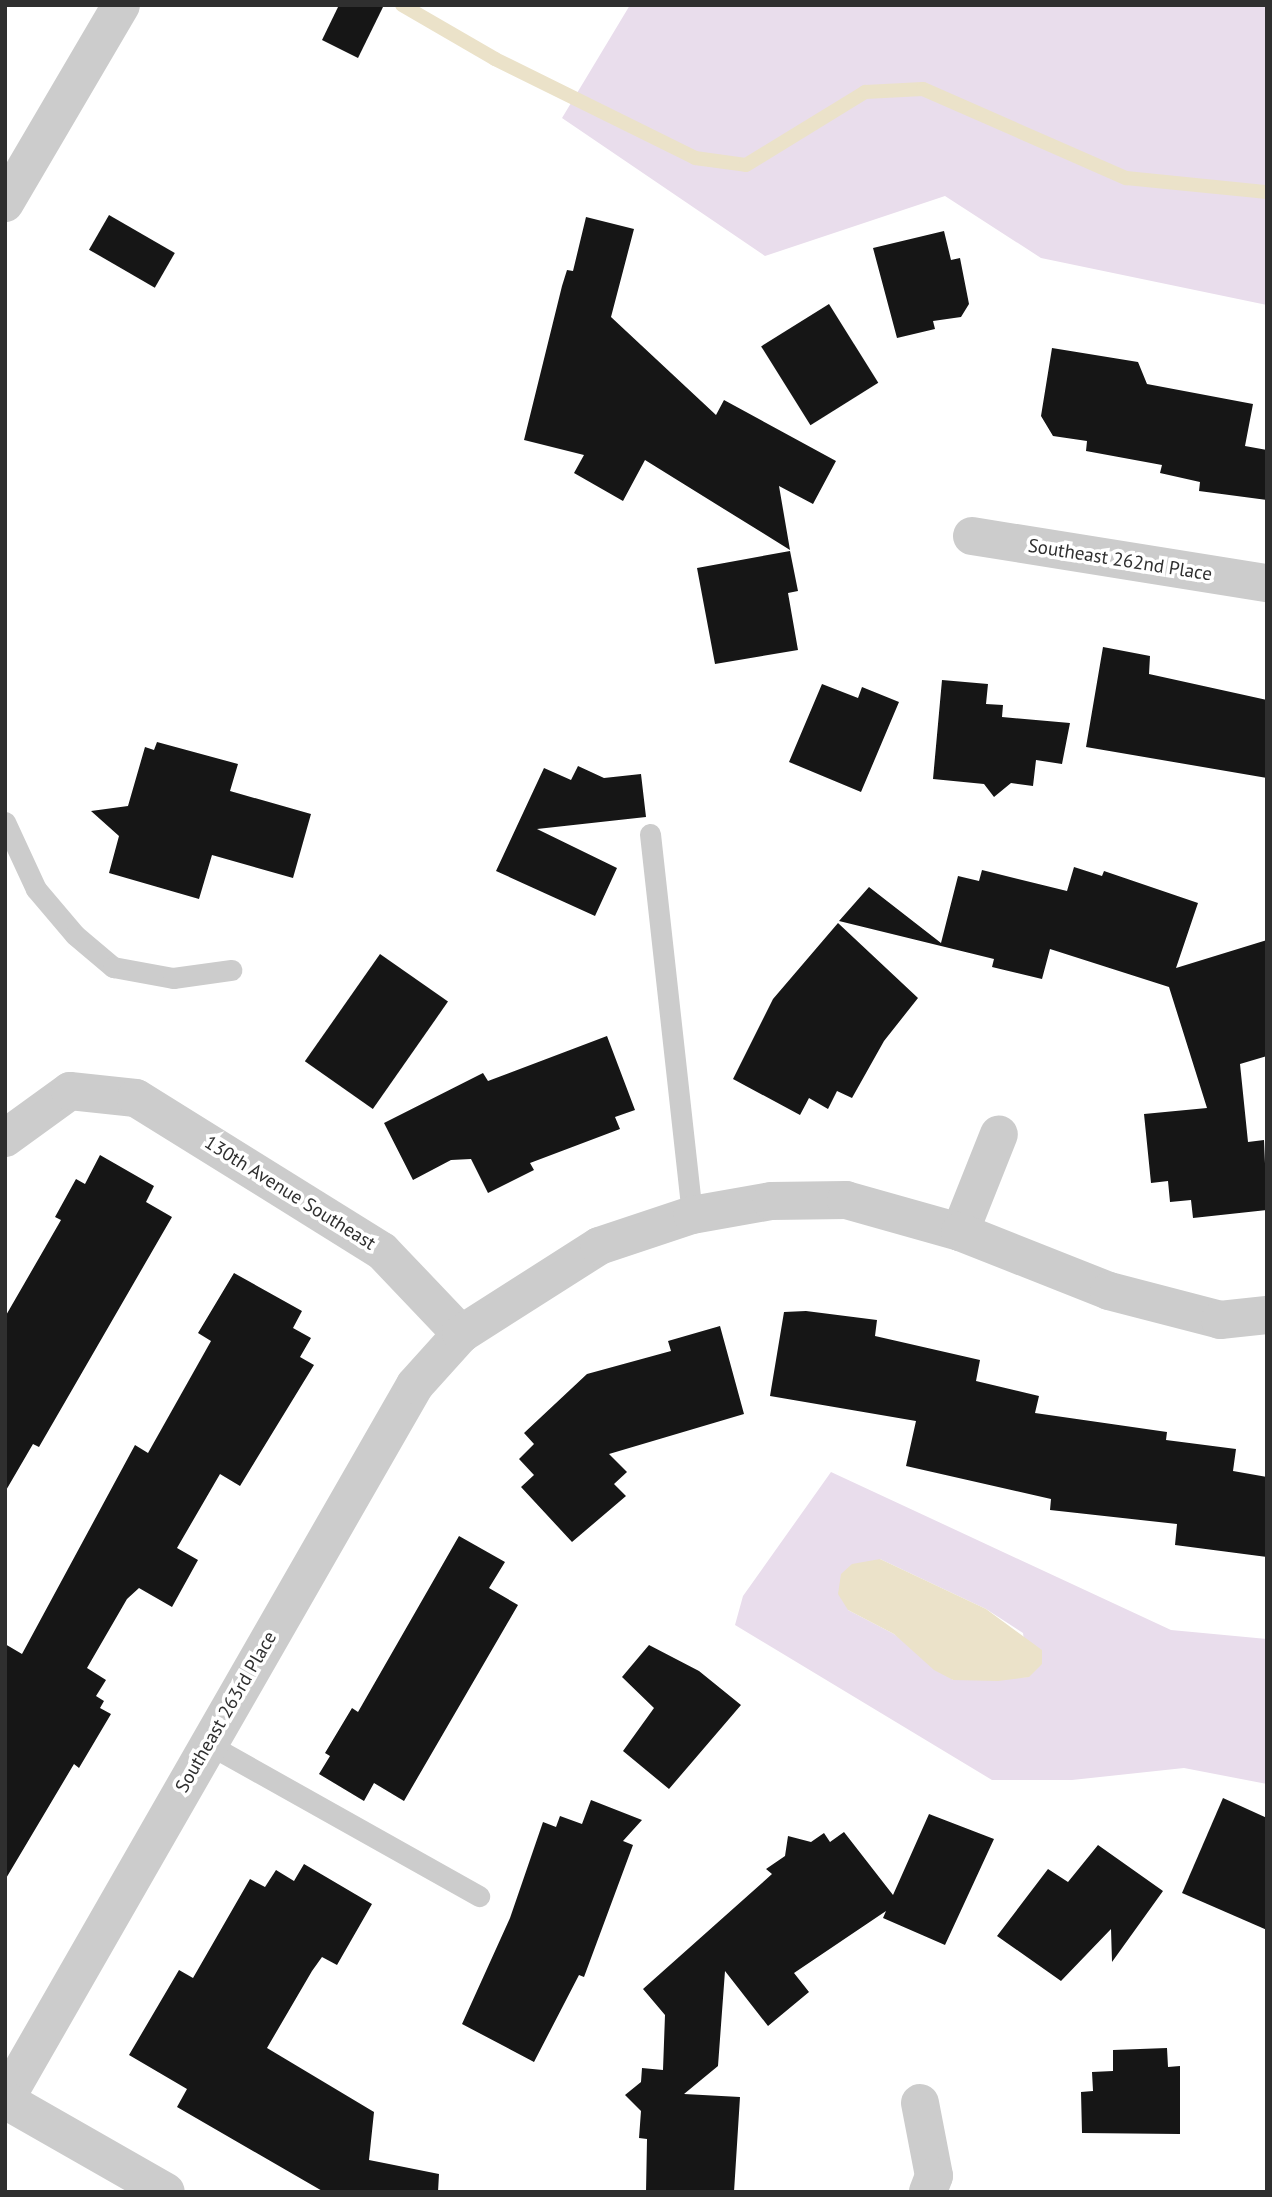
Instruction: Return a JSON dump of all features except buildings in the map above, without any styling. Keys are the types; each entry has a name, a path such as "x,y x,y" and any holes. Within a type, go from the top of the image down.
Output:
{"street":[{"path":"5,203 121,5"},
{"name":"Southeast 262nd Place","path":"972,536 1267,583"},
{"name":"130th Avenue Southeast","path":"5,1138 70,1091 136,1098 382,1251 461,1334"},
{"path":"960,1232 999,1134"},
{"name":"Southeast 263rd Place","path":"5,2100 383,1434 461,1334 598,1246 692,1215 771,1201 846,1200 960,1232 1109,1292 1220,1320 1267,1315"},
{"path":"5,2100 166,2192"},
{"path":"920,2103 934,2176 928,2192"}],"lane":[{"path":"5,822 36,889 75,935 113,967 173,978 231,970"},
{"path":"650,834 692,1215"},
{"path":"208,1744 479,1895"}],"shaded area":[{"path":"630,5 1267,5 1267,305 1041,258 945,196 765,256 562,118"},
{"path":"831,1472 1171,1630 1267,1639 1267,1784 1184,1768 1072,1780 992,1780 735,1625 743,1596","holes":["880,1559 986,1609 1023,1633 1029,1677 953,1680 894,1634 848,1610"]},
{"path":"880,1559 986,1609 1042,1650 1042,1664 1029,1677 998,1681 953,1680 934,1670 894,1634 848,1610 838,1594 841,1574 852,1564"}],"waterway":[{"path":"402,5 495,59 695,158 746,165 865,92 923,89 1126,178 1267,192"}]}
